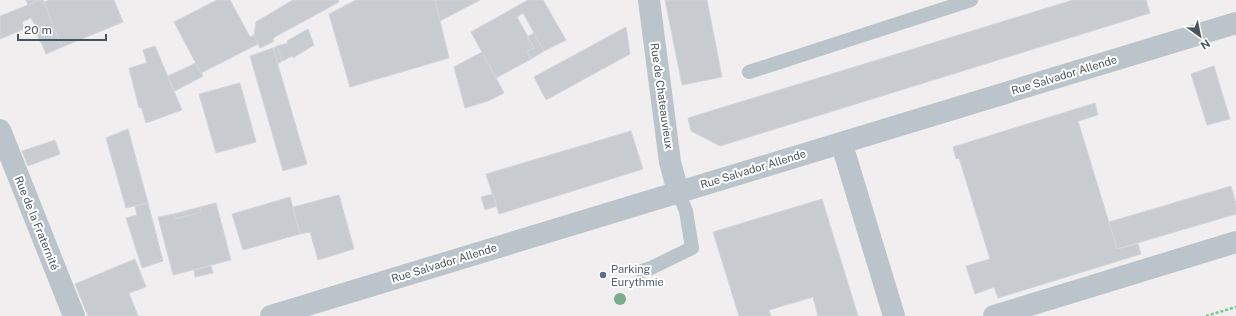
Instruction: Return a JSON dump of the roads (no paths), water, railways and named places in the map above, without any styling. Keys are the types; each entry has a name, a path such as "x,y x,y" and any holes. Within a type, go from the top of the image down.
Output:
{"street":[{"name":"Rue de Chateauvieux","path":"649,0 670,162 678,192"},
{"name":"Rue Salvador Allende","path":"271,316 1236,23"},
{"name":"Rue de la Fraternité","path":"0,130 74,316"},
{"path":"840,143 847,161 894,316"},
{"path":"994,316 1236,242"}],"lane":[{"path":"749,72 971,0"},
{"path":"642,271 692,248 686,211 678,192"}],"place":[{"name":"Parking Eurythmie","path":"603,275"}]}
